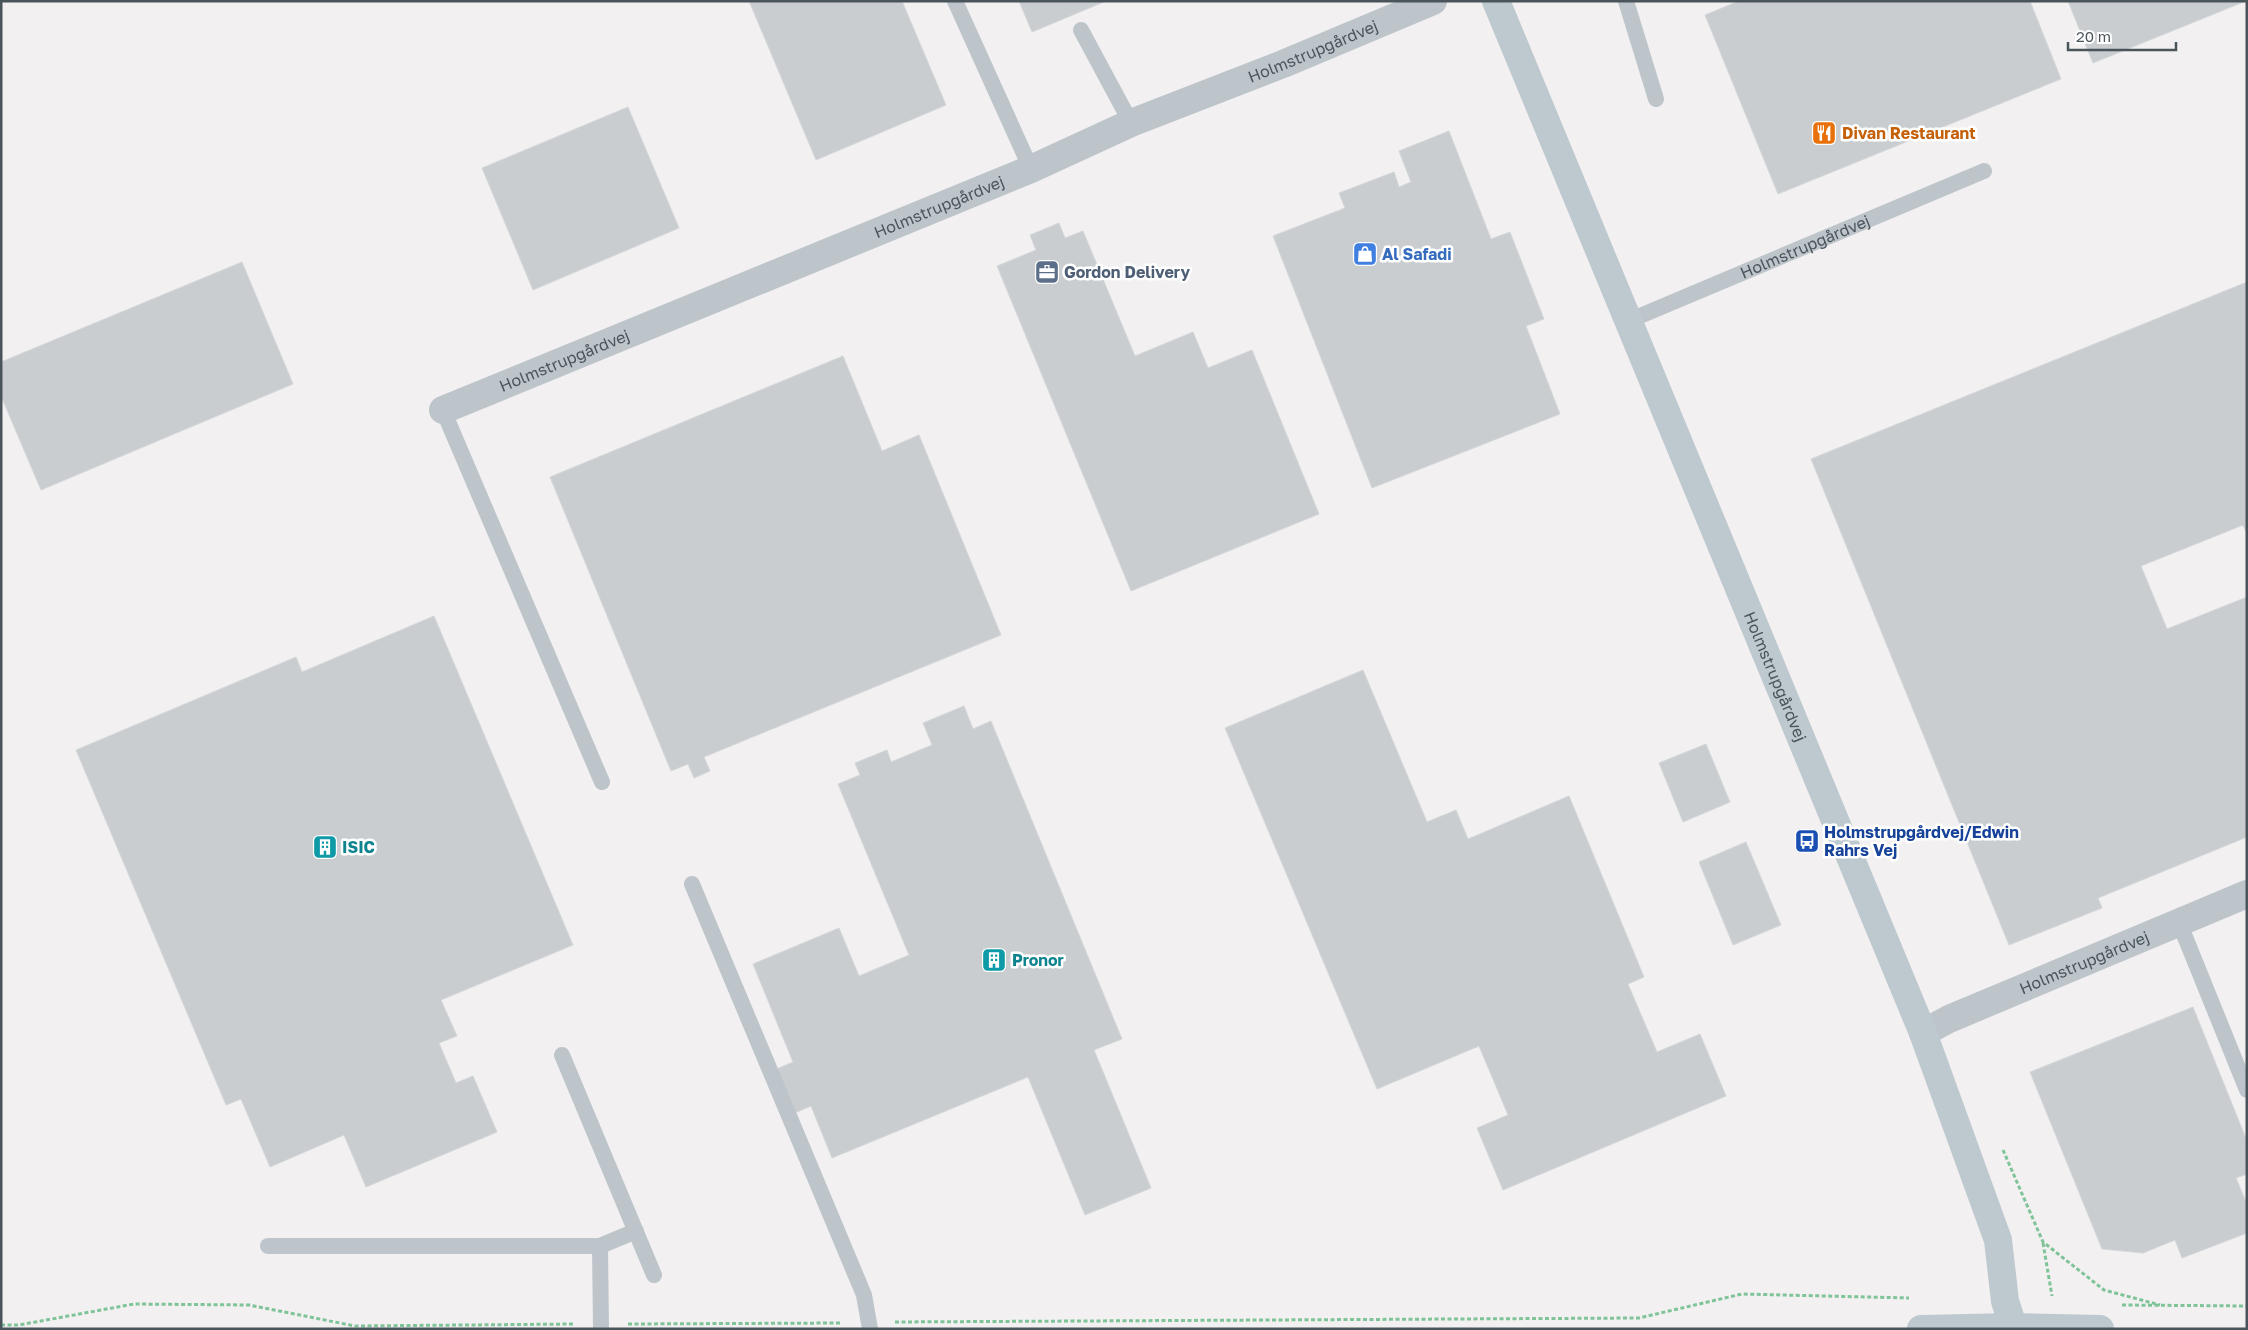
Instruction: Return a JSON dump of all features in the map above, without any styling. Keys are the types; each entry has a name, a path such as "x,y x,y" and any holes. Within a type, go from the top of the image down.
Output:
{"street":[{"name":"Holmstrupgårdvej","path":"443,410 1030,169 1131,123 1284,64 1433,1"},
{"name":"Holmstrupgårdvej","path":"1496,1 1923,1033 1998,1240 2005,1301 2014,1328"},
{"name":"Holmstrupgårdvej","path":"1923,1033 1949,1019 2247,894"},
{"path":"1922,1329 2100,1329"}],"lane":[{"path":"955,1 1030,169"},
{"path":"1626,1 1656,99"},
{"path":"1081,30 1131,123"},
{"name":"Holmstrupgårdvej","path":"1628,320 1984,171"},
{"path":"443,410 602,782"},
{"path":"692,884 864,1295 869,1326"},
{"path":"2179,922 2247,1090"},
{"path":"562,1055 654,1275"},
{"path":"268,1246 600,1246 636,1231"},
{"path":"600,1246 601,1326"}],"path":[{"path":"2000,1144 2043,1242 2057,1328"},
{"path":"2043,1242 2104,1290 2168,1307"},
{"path":"1,1325 19,1325 134,1304 249,1305 354,1327 869,1326 1639,1318 1742,1294 1917,1299"},
{"path":"2115,1304 2168,1307 2247,1306"}],"building":[{"path":"749,1 902,1 946,105 816,160"},
{"path":"1019,1 1106,1 1032,32"},
{"path":"1739,1 2030,1 2061,79 1778,194 1705,15"},
{"path":"2068,1 2246,1 2093,63"},
{"path":"628,107 679,228 533,290 482,168"},
{"path":"1449,131 1491,239 1510,232 1544,319 1526,326 1560,414 1372,488 1273,236 1345,208 1339,193 1394,172 1399,187 1411,182 1399,151"},
{"path":"1059,223 1065,238 1083,231 1135,356 1193,332 1208,368 1252,350 1319,514 1131,591 997,266 1036,250 1030,235"},
{"path":"242,262 293,384 41,490 1,396 1,362"},
{"path":"2247,282 2247,534 2243,525 2141,566 2167,629 2247,597 2247,837 2098,898 2102,908 2009,945 1811,459"},
{"path":"843,356 882,451 919,435 1001,635 704,757 710,771 694,778 688,764 671,771 550,477"},
{"name":"ISIC","path":"434,616 573,945 441,1000 457,1036 439,1043 456,1083 473,1076 497,1132 366,1187 344,1135 270,1167 241,1099 226,1105 76,750 296,657 302,672"},
{"path":"1363,670 1427,822 1456,810 1468,839 1569,796 1644,977 1628,984 1657,1052 1700,1034 1726,1096 1503,1190 1477,1128 1508,1115 1479,1046 1377,1089 1225,728"},
{"name":"Pronor","path":"964,706 973,729 991,721 1122,1039 1094,1050 1151,1188 1085,1215 1028,1077 832,1158 811,1106 790,1115 772,1071 793,1062 753,964 839,928 859,976 909,955 838,784 860,775 855,763 887,750 891,762 932,745 923,723"},
{"path":"1706,744 1730,802 1683,822 1659,763"},
{"path":"1746,842 1781,925 1733,945 1699,862"},
{"path":"2193,1007 2247,1141 2247,1174 2236,1178 2247,1204 2247,1233 2182,1258 2175,1240 2143,1253 2102,1249 2030,1072"}],"place":[{"name":"Divan Restaurant","path":"1824,133"},
{"name":"Al Safadi","path":"1365,254"},
{"name":"Gordon Delivery","path":"1047,272"},
{"name":"Holmstrupgårdvej/Edwin Rahrs Vej","path":"1807,841"},
{"name":"ISIC","path":"325,847"},
{"name":"Pronor","path":"994,960"}]}
